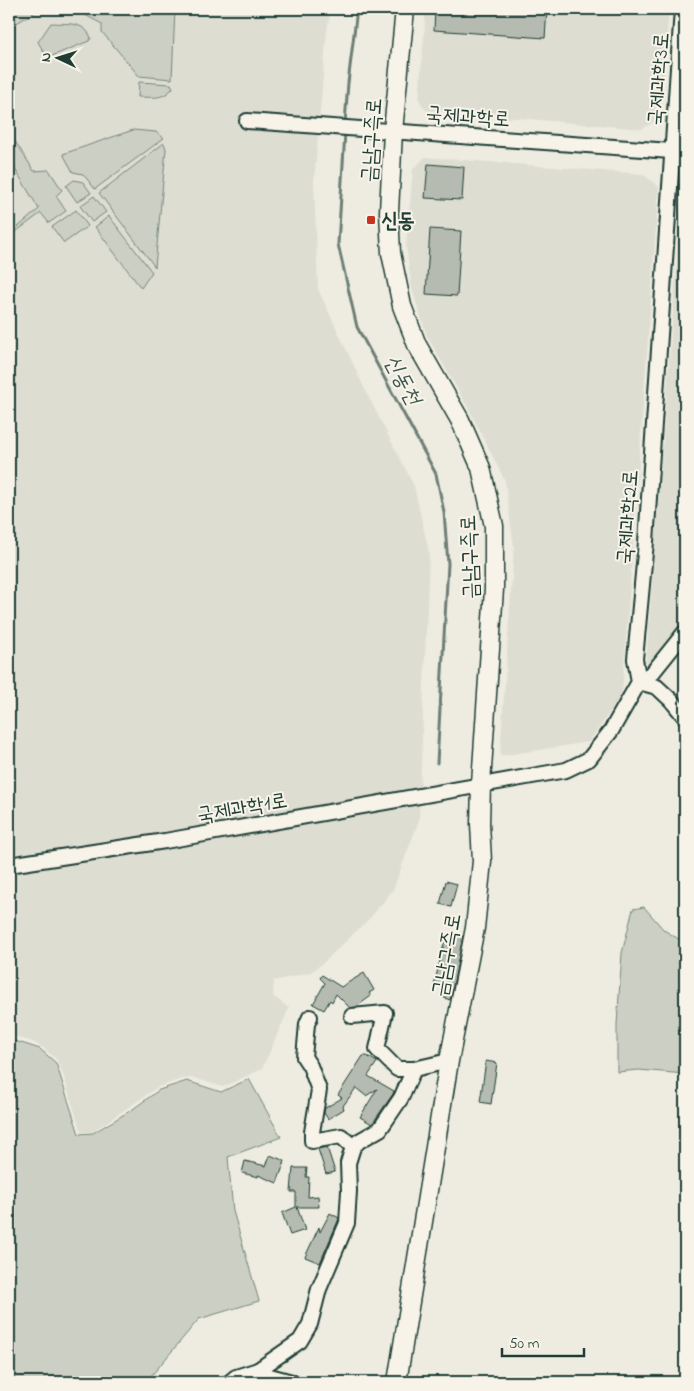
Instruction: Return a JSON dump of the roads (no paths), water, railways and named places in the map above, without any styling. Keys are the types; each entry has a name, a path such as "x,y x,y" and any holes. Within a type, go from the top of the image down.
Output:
{"main road":[{"name":"금남구즉로","path":"397,1382 450,1061 475,928 482,861 480,824 481,784 494,589 494,526 481,468 460,420 417,346 402,306 391,253 389,212 393,131 405,9"}],"street":[{"name":"국제과학3로","path":"679,151 682,9"},
{"name":"국제과학로","path":"247,121 679,151"},
{"name":"국제과학2로","path":"639,682 635,659 679,151"},
{"path":"481,784 566,770 589,760 611,731 639,682 653,672 685,632"},
{"path":"639,682 657,687 685,717"},
{"name":"국제과학1로","path":"9,864 165,841 481,784"},
{"path":"352,1016 385,1012 377,1049 397,1069 414,1069 450,1061"},
{"path":"310,1017 307,1024 304,1057 310,1066 319,1090 312,1141 341,1136 353,1147"},
{"path":"230,1382 236,1377 258,1370 300,1341 310,1324 318,1290 347,1223 348,1163 353,1147 359,1141 380,1129 401,1098 414,1069"},
{"path":"258,1370 280,1380 292,1382"}],"waterway":[{"name":"신동천","path":"345,123 357,9"},
{"name":"신동천","path":"345,132 338,244 357,327 436,474 444,512 448,564 437,763"}],"place":[{"name":"신동","path":"371,220"}]}
